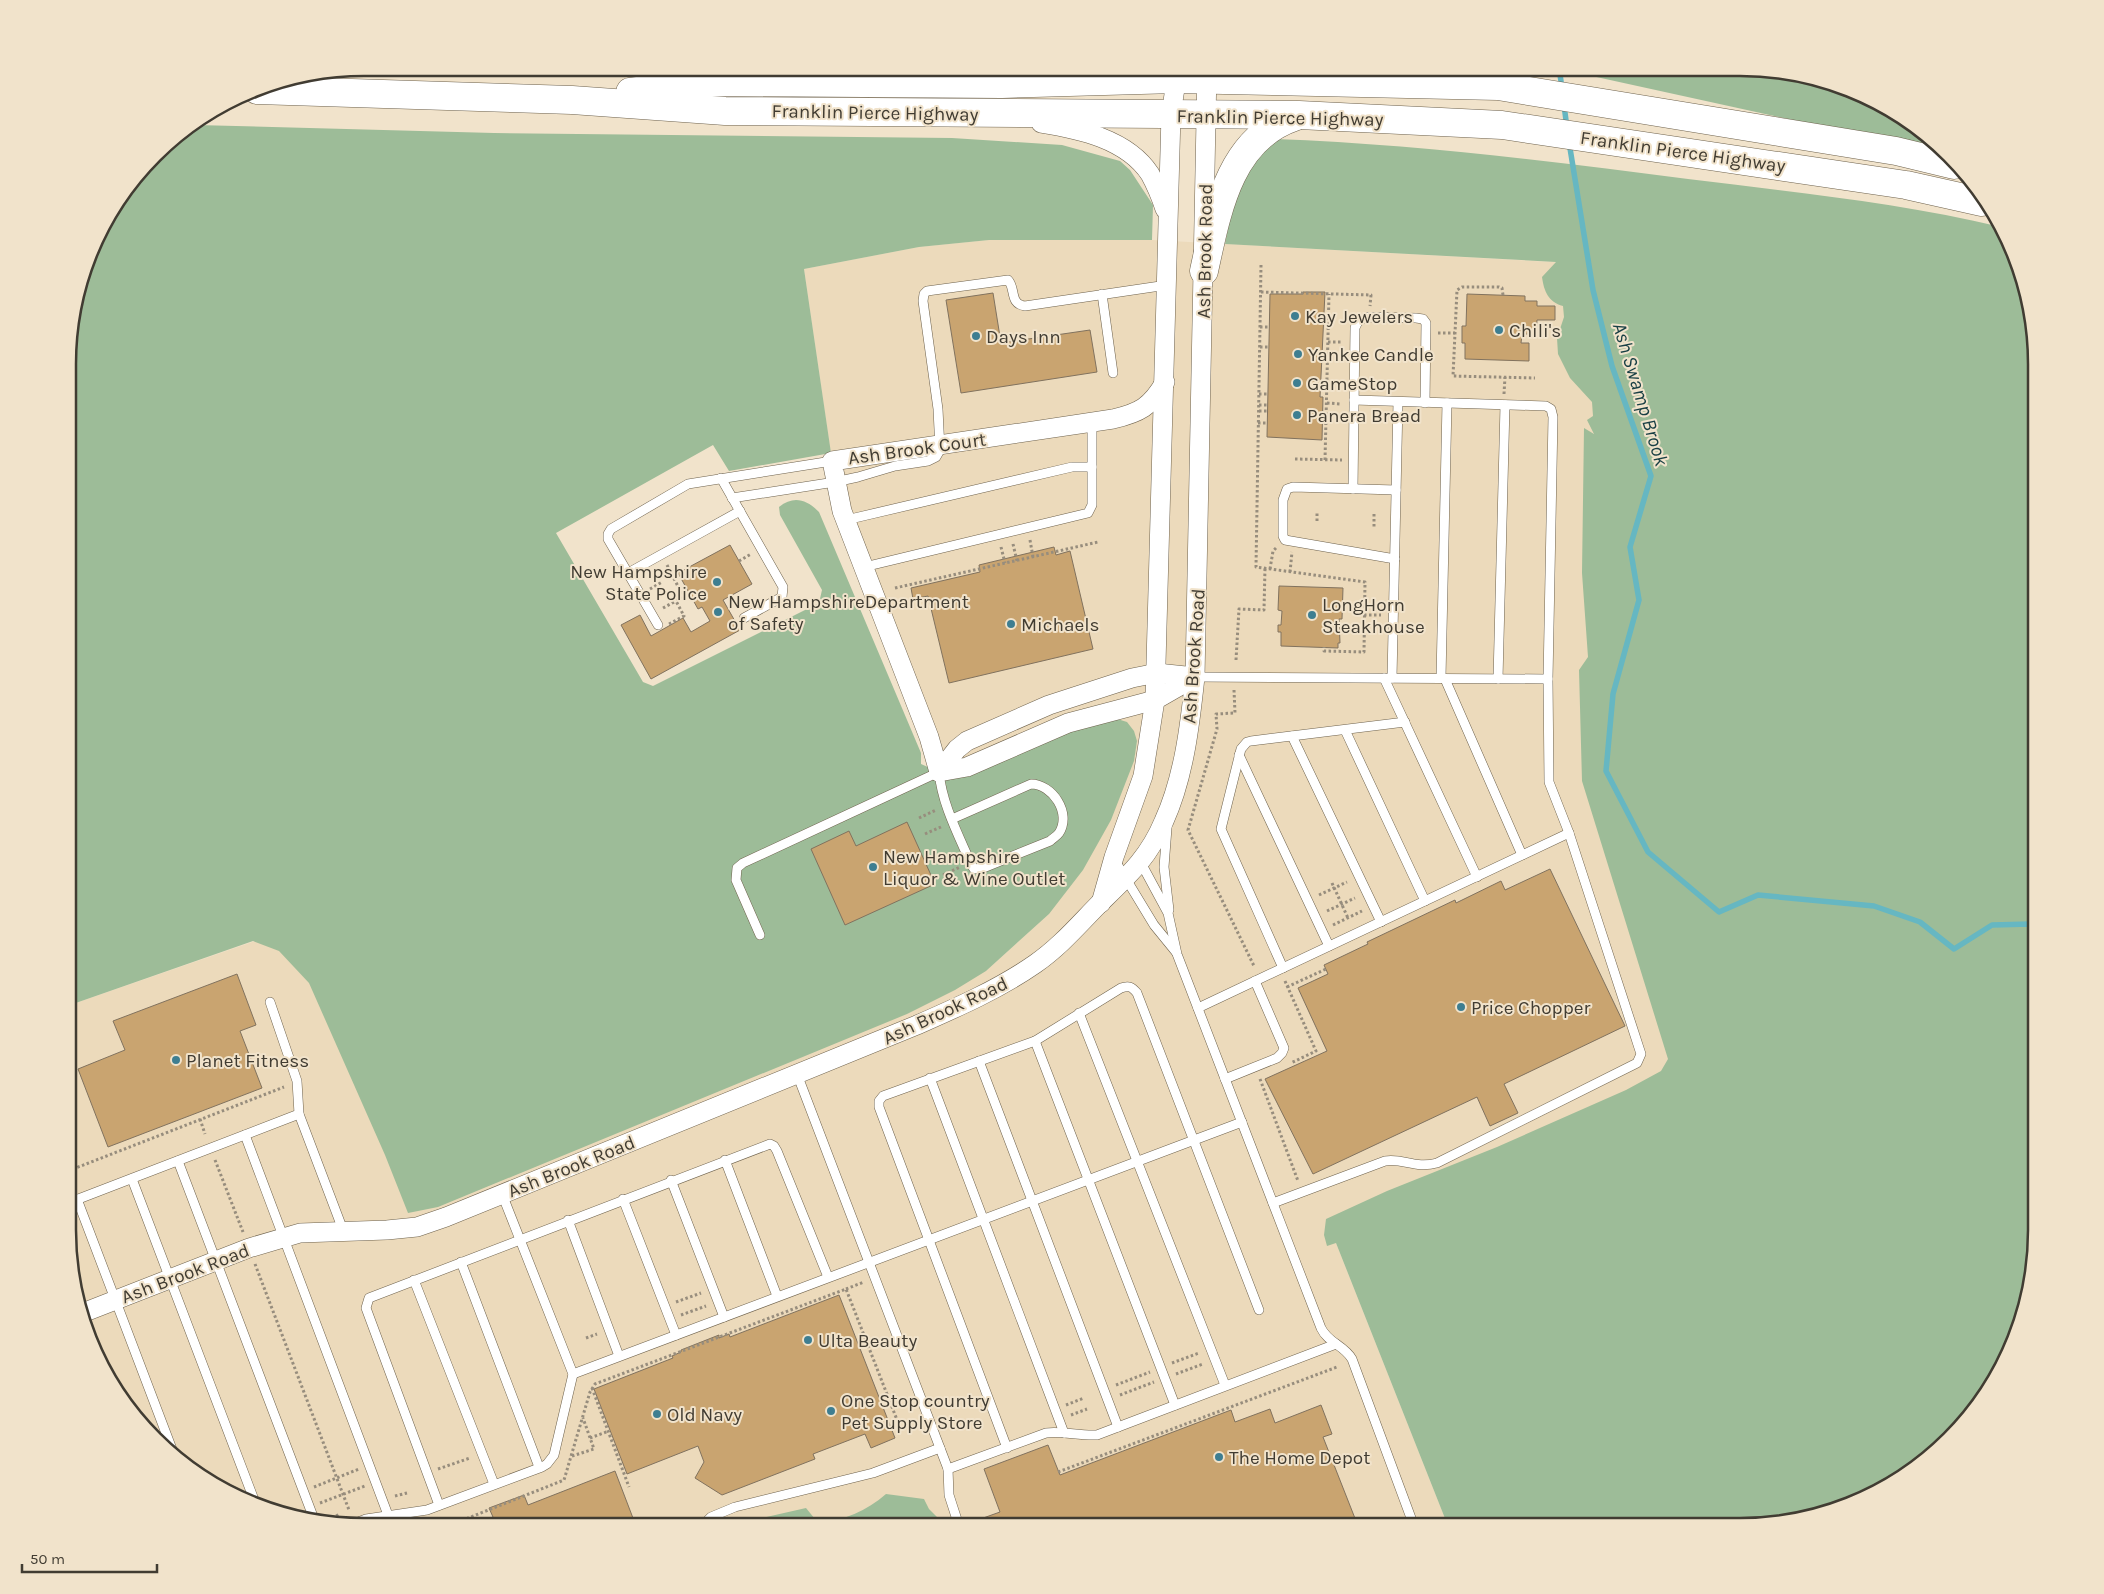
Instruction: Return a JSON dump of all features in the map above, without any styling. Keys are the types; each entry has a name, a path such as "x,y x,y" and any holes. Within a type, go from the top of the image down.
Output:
{"highway":[{"name":"Franklin Pierce Highway","path":"572,100 708,82 1002,84 1142,76"},
{"name":"Franklin Pierce Highway","path":"1256,76 1498,86 1896,151 1946,164"},
{"name":"Franklin Pierce Highway","path":"276,91 572,100 725,111 1299,115 1502,125 1906,185 1977,201"},
{"path":"1204,271 1220,201 1236,167 1246,151 1262,134 1277,123 1299,115"}],"street":[{"path":"1101,903 1114,857 1143,776 1156,700 1171,114 1177,76"},
{"name":"Ash Brook Road","path":"88,1311 217,1261 300,1233 417,1227 446,1218 918,1025 993,990 1036,963 1068,936 1141,863 1164,823 1174,797 1192,712 1195,677 1207,76"},
{"path":"988,113 1056,125 1112,142 1131,154 1149,173 1168,217"},
{"name":"Ash Brook Court","path":"939,772 929,737 846,520 835,482 832,461 1130,415 1150,404 1165,382"},
{"path":"939,772 957,749 968,741 1021,716 1132,678 1157,673 1195,677"},
{"path":"939,772 967,766 1068,723 1156,700 1195,677"}],"lane":[{"path":"732,498 835,482 895,466 928,461 940,453 938,403 923,301 927,290 1003,279 1011,282 1013,298 1020,305 1167,285"},
{"path":"1102,294 1113,373"},
{"path":"1353,489 1355,328 1362,318 1416,318 1426,323 1426,403"},
{"path":"1273,1202 1385,1161 1393,1160 1420,1166 1437,1163 1637,1063 1640,1059 1640,1047 1569,833 1549,782 1548,679 1553,417 1551,410 1546,406 1354,400"},
{"path":"1398,402 1394,559 1388,678 1405,722 1477,877"},
{"path":"1447,403 1443,678 1522,856"},
{"path":"1498,679 1505,405"},
{"path":"864,567 1088,513 1092,505 1092,422"},
{"path":"658,625 608,539 611,529 682,486 695,482 832,461"},
{"path":"846,520 1072,467 1092,467"},
{"path":"721,478 780,581 783,592 782,597 744,618"},
{"path":"1394,559 1289,542 1283,536 1284,500 1287,488 1396,490"},
{"path":"628,573 740,511"},
{"path":"1195,677 1548,679"},
{"path":"1283,968 1221,830 1239,755 1243,746 1247,742 1405,722"},
{"path":"1344,730 1426,901"},
{"path":"1292,736 1381,922"},
{"path":"1239,755 1329,946"},
{"path":"760,935 736,880 737,868 743,863 939,772 940,787 946,806 974,869 983,868 1050,841 1059,833 1062,824 1059,804 1048,788 1038,784 1031,784 952,819"},
{"path":"1170,923 1164,854 1166,829 1174,797"},
{"path":"1198,1008 1569,833"},
{"path":"1114,857 1159,933 1178,954"},
{"path":"1141,863 1161,898 1178,954 1198,1008 1321,1328 1325,1336 1347,1352 1352,1359 1411,1518"},
{"path":"1225,1079 1277,1058 1284,1048 1255,981"},
{"path":"1007,1448 879,1107 879,1101 891,1092 1034,1041 1121,988 1132,987 1137,993 1192,1141 1259,1310"},
{"path":"270,1002 297,1082 299,1114 343,1230"},
{"path":"1079,1013 1226,1385"},
{"path":"1034,1041 1175,1405"},
{"path":"979,1061 1118,1427"},
{"path":"797,1074 948,1469 949,1496 956,1518"},
{"path":"930,1078 1064,1433"},
{"path":"76,1200 299,1114"},
{"path":"574,1374 1242,1122"},
{"path":"245,1135 388,1515"},
{"path":"439,1505 366,1308 369,1298 764,1144 774,1146 828,1277"},
{"path":"725,1160 778,1296"},
{"path":"178,1161 312,1513"},
{"path":"132,1179 252,1495"},
{"path":"671,1180 724,1316"},
{"path":"372,1518 414,1513 439,1505 540,1467 546,1464 554,1455 574,1374 502,1194"},
{"path":"623,1199 676,1334"},
{"path":"76,1208 115,1300 169,1441"},
{"path":"568,1220 620,1356"},
{"path":"461,1262 540,1467"},
{"path":"414,1280 494,1484"},
{"path":"948,1469 1046,1434 1097,1435 1336,1344"},
{"path":"710,1518 735,1507 873,1473 940,1448"}],"path":[{"path":"1503,295 1502,288 1462,287 1457,290 1453,376 1535,378"},
{"path":"1261,292 1370,295 1370,317"},
{"path":"1295,459 1325,460 1329,294"},
{"path":"1260,327 1269,327"},
{"path":"1260,347 1269,347"},
{"path":"1259,394 1268,394"},
{"path":"1259,405 1268,405"},
{"path":"1258,411 1268,411"},
{"path":"1258,423 1267,423"},
{"path":"1317,511 1317,521"},
{"path":"1374,514 1374,528"},
{"path":"895,588 1098,542"},
{"path":"1270,569 1273,551 1289,542 1290,572"},
{"path":"661,554 684,598"},
{"path":"1236,660 1239,609 1264,610 1265,568"},
{"path":"669,624 684,616 676,602 690,594"},
{"path":"919,818 946,806"},
{"path":"943,875 970,862"},
{"path":"1308,901 1359,876"},
{"path":"1332,883 1348,918"},
{"path":"1315,917 1367,893"},
{"path":"1321,930 1374,906"},
{"path":"1287,987 1326,969"},
{"path":"1284,1066 1316,1051 1285,981"},
{"path":"1268,1074 1260,1078 1302,1192"},
{"path":"76,1168 297,1082"},
{"path":"200,1120 205,1134"},
{"path":"215,1160 244,1236"},
{"path":"254,1261 349,1510"},
{"path":"469,1518 560,1483 566,1476 592,1388 595,1384 641,1369 875,1278"},
{"path":"665,1306 713,1288"},
{"path":"846,1289 899,1425"},
{"path":"670,1319 718,1302"},
{"path":"1058,1472 1337,1367"},
{"path":"592,1388 630,1487"},
{"path":"1055,1409 1084,1398"},
{"path":"572,1456 594,1449 583,1417"},
{"path":"590,1438 609,1431"},
{"path":"427,1473 482,1454"},
{"path":"328,1481 347,1474"},
{"path":"333,1498 353,1490"},
{"path":"394,1500 395,1496 407,1493"}],"shaded area":[{"path":"989,240 1152,240 1588,264 1687,1071 1330,1228 1445,1518 365,1518 327,1515 290,1508 254,1496 220,1479 174,1446 136,1405 106,1357 86,1304 79,1267 76,1229 76,1003 293,928 986,971 1049,914 1007,757 973,775 939,772 832,461 804,269 919,247"}],"green space":[{"path":"1592,76 1739,76 1796,82 1850,98 1867,106 1900,125 1929,148 1825,127"},
{"path":"204,125 494,133 952,138 1062,145 1120,161 1130,170 1153,205 1152,240 989,240 919,247 804,269 831,453 729,471 713,445 556,533 643,682 653,686 819,603 822,590 780,515 779,507 790,501 800,500 810,504 819,512 921,753 921,764 939,772 973,775 1006,757 1085,726 1114,718 1127,722 1134,731 1137,741 1134,761 1111,820 1083,870 1049,914 986,971 955,990 907,1014 438,1207 408,1213 385,1155 309,983 279,951 253,941 76,1003 76,365 79,327 86,290 98,254 115,220 148,174 174,148"},
{"path":"1275,139 1327,141 1482,154 1806,193 1884,204 1992,225 2006,254 2022,308 2028,365 2028,1229 2025,1267 2018,1304 2006,1340 1989,1374 1968,1405 1930,1446 1915,1458 1884,1479 1850,1496 1814,1508 1758,1517 1445,1518 1336,1243 1327,1246 1324,1235 1326,1219 1387,1191 1497,1147 1626,1090 1661,1071 1668,1059 1582,781 1579,670 1588,657 1582,573 1584,428 1594,434 1587,420 1593,416 1592,402 1570,378 1558,354 1557,338 1564,317 1563,306 1550,299 1544,287 1542,277 1556,262 1225,244 1234,198 1256,153"},
{"path":"886,1494 924,1499 929,1509 938,1518 842,1518 863,1510"},
{"path":"806,1508 814,1518 762,1518"}],"building":[{"path":"1303,292 1325,292 1320,397 1323,397 1322,440 1267,437 1270,294 1303,294"},
{"name":"Days Inn","path":"993,293 1001,343 1090,330 1097,372 961,393 946,300"},
{"name":"Chili's","path":"1467,294 1525,296 1525,301 1537,301 1537,306 1555,306 1555,320 1537,320 1536,334 1522,334 1521,343 1529,343 1529,361 1465,359 1465,343 1462,343 1462,326 1466,326"},
{"name":"New HampshireDepartment of Safety","path":"730,545 752,584 723,600 740,630 651,679 621,625 640,615 651,636 683,618 691,632 710,621 702,607 698,609 678,573"},
{"name":"Michaels","path":"1054,547 1056,555 1070,551 1093,649 949,683 928,596 913,599 911,588 980,572 979,565"},
{"name":"LongHorn Steakhouse","path":"1279,586 1343,588 1342,619 1339,619 1340,643 1338,643 1338,648 1281,646 1281,632 1278,632 1278,625 1281,625 1282,611 1278,610"},
{"name":"New Hampshire Liquor & Wine Outlet","path":"907,822 935,884 845,925 811,849 849,831 856,846"},
{"name":"Price Chopper","path":"1550,869 1625,1026 1504,1084 1518,1113 1490,1126 1477,1097 1313,1174 1265,1079 1327,1051 1298,988 1328,974 1324,965 1455,900 1456,903 1501,881 1505,890"},
{"name":"Planet Fitness","path":"237,974 256,1025 240,1031 262,1088 108,1147 78,1069 125,1050 113,1021"},
{"path":"839,1295 895,1438 871,1448 865,1434 813,1454 815,1459 722,1495 695,1478 704,1462 698,1446 627,1474 594,1389 673,1358 672,1356 681,1352 681,1350 719,1335 719,1338 729,1334 730,1337"},
{"name":"The Home Depot","path":"1321,1405 1332,1434 1323,1437 1355,1518 983,1518 1000,1512 984,1469 1048,1445 1060,1475 1231,1410 1235,1422 1270,1409 1275,1423"},
{"path":"615,1471 633,1518 491,1518 493,1517 489,1508 524,1495 528,1505"}],"waterway":[{"name":"Ash Swamp Brook","path":"1560,76 1562,88"},
{"name":"Ash Swamp Brook","path":"1564,105 1567,128"},
{"name":"Ash Swamp Brook","path":"1569,142 1593,290 1612,366 1651,476 1630,547 1639,600 1613,694 1606,771 1648,852 1719,912 1758,895 1874,906 1920,922 1954,949 1992,925 2028,924"}],"place":[{"name":"Kay Jewelers","path":"1295,316"},
{"name":"Chili's","path":"1499,330"},
{"name":"Days Inn","path":"976,336"},
{"name":"Yankee Candle","path":"1298,354"},
{"name":"GameStop","path":"1297,383"},
{"name":"Panera Bread","path":"1297,415"},
{"name":"New Hampshire State Police","path":"717,582"},
{"name":"New HampshireDepartment of Safety","path":"718,612"},
{"name":"LongHorn Steakhouse","path":"1312,615"},
{"name":"Michaels","path":"1011,624"},
{"name":"New Hampshire Liquor & Wine Outlet","path":"873,867"},
{"name":"Price Chopper","path":"1461,1007"},
{"name":"Planet Fitness","path":"176,1060"},
{"name":"Ulta Beauty","path":"808,1340"},
{"name":"One Stop country Pet Supply Store","path":"831,1411"},
{"name":"Old Navy","path":"657,1414"},
{"name":"The Home Depot","path":"1219,1457"}]}
